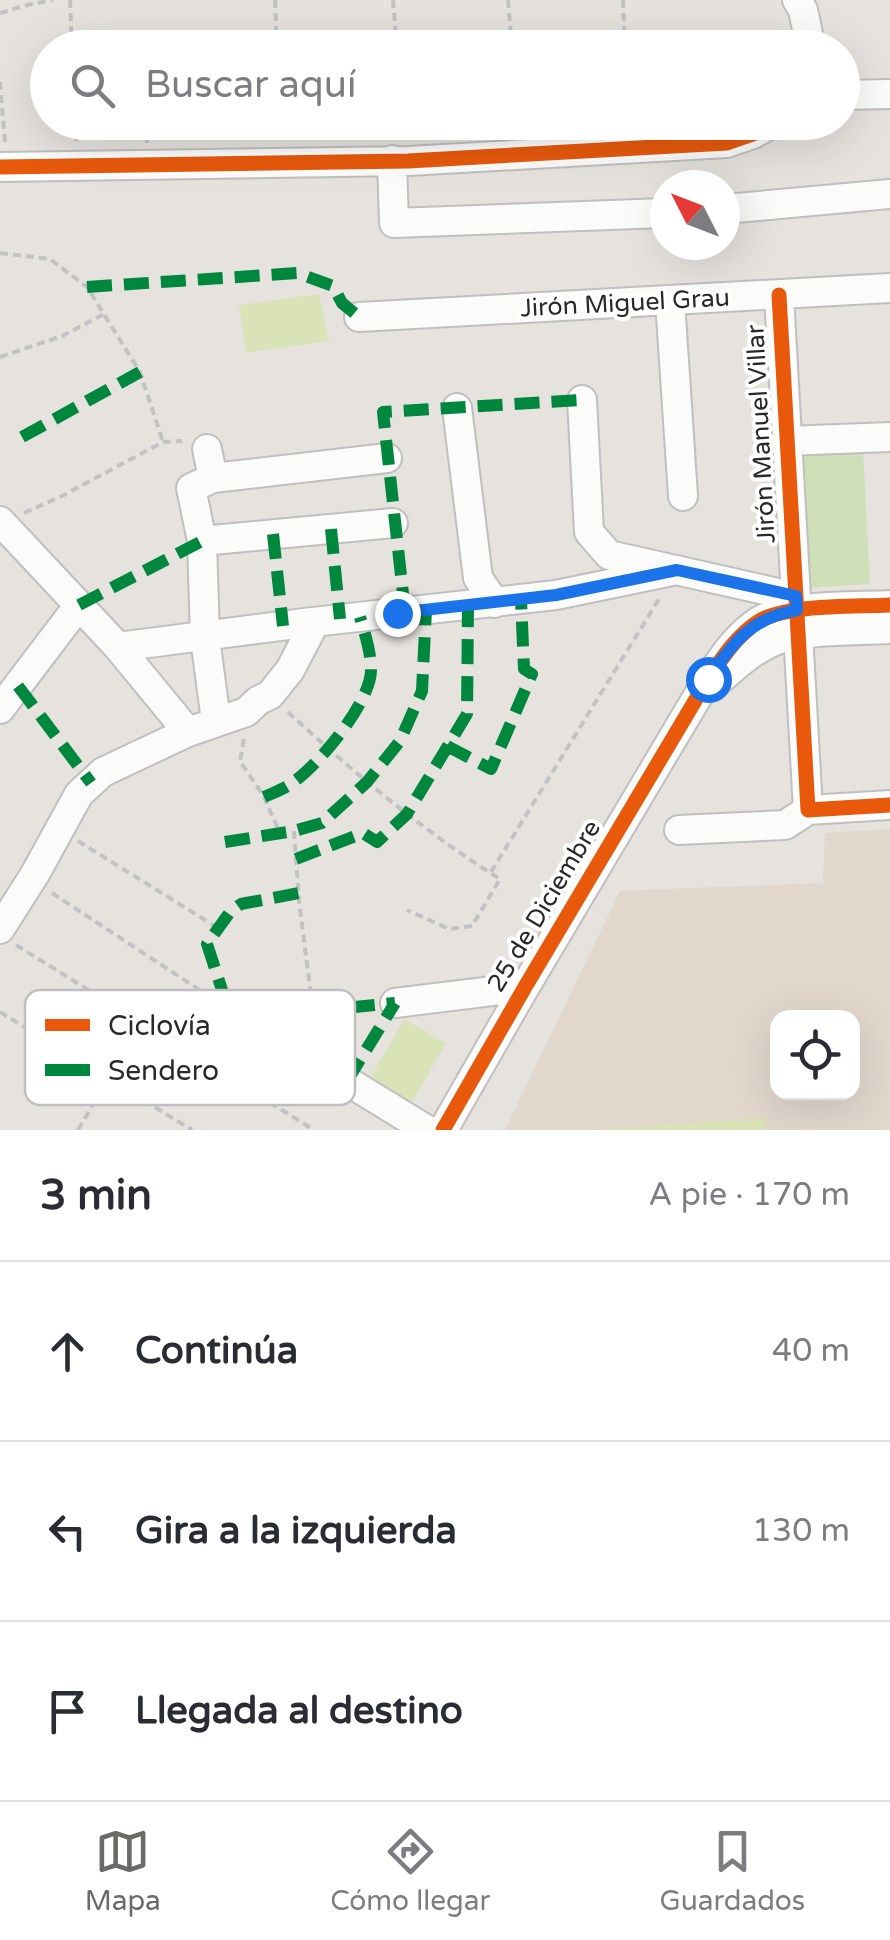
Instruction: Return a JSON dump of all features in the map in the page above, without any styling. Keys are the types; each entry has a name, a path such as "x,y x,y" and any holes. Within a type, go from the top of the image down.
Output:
{"street":[{"path":"794,3 804,30"},
{"path":"860,95 890,94"},
{"path":"4,166 392,160 736,140"},
{"path":"392,160 394,223 650,213"},
{"path":"740,208 890,194"},
{"name":"Jirón Miguel Grau","path":"360,317 890,288"},
{"name":"Jirón Manuel Villar","path":"779,295 808,810"},
{"path":"670,301 684,496"},
{"path":"582,400 590,532 610,554 677,570 797,614 890,629"},
{"path":"457,408 478,578 495,603"},
{"path":"786,441 890,438"},
{"path":"207,449 213,478"},
{"path":"216,721 205,638 202,541 191,488 213,478 387,458"},
{"path":"0,523 118,648 188,732"},
{"path":"202,541 393,523"},
{"path":"118,648 556,595 677,570"},
{"path":"0,709 79,605"},
{"path":"797,614 890,605"},
{"name":"25 de Diciembre","path":"443,1130 690,710 759,648 780,638 797,614"},
{"path":"8,937 32,880 79,794 103,772 188,732 246,712 270,695 290,670 315,622"},
{"path":"679,830 785,825 808,810 890,804"},
{"path":"395,1003 525,987"},
{"path":"355,1086 426,1130"}],"path":[{"path":"0,13 53,0"},
{"path":"70,0 71,30"},
{"path":"275,0 276,30"},
{"path":"393,0 396,30"},
{"path":"508,0 510,30"},
{"path":"623,0 624,30"},
{"path":"0,82 4,166"},
{"path":"0,253 50,259 88,287 140,372 163,442"},
{"path":"0,356 62,336 104,314"},
{"path":"0,523 62,496 163,442 188,441 197,451 207,449"},
{"path":"490,872 677,570"},
{"path":"270,695 406,814 500,878 472,926 448,929 407,910"},
{"path":"246,712 240,761 264,797 280,833"},
{"path":"59,829 218,928"},
{"path":"294,831 311,990"},
{"path":"32,880 200,990"},
{"path":"8,937 90,990"},
{"path":"0,1012 25,1028"},
{"path":"78,1130 93,1105"},
{"path":"151,1105 192,1130"},
{"path":"274,1105 314,1130"}],"shaded area":[{"path":"890,829 890,1130 505,1130 620,891 823,883 825,833"}],"green space":[{"path":"319,294 329,341 246,353 239,305"},
{"path":"863,450 870,584 805,588 799,454"},
{"path":"404,1019 446,1043 409,1108 367,1084"},
{"path":"766,1118 767,1130 602,1130 602,1129"}],"marked path":[{"path":"87,287 297,273 333,286 342,303 359,317"},
{"path":"22,437 140,372"},
{"path":"405,612 383,412 582,400"},
{"path":"331,529 340,619"},
{"path":"273,534 283,626"},
{"path":"79,605 202,541"},
{"path":"447,746 491,769 532,674 524,669 521,600"},
{"path":"296,859 363,833 377,842 407,814 467,714 468,606"},
{"path":"225,842 322,823 367,782 400,741 422,691 426,610"},
{"path":"264,797 303,775 341,732 362,699 371,670 360,617"},
{"path":"18,686 91,783"},
{"path":"222,990 207,944 230,912 241,904 299,893"},
{"path":"355,1007 395,1003"},
{"path":"355,1068 395,1003"}],"cycle path":[{"path":"0,167 408,161 736,140"},
{"path":"779,295 808,810 890,805"},
{"path":"443,1130 708,679 731,647 759,621 787,612 890,605"}],"route":[{"path":"397,613 556,595 677,570 796,596 797,610 759,622 740,637 708,679"}]}
